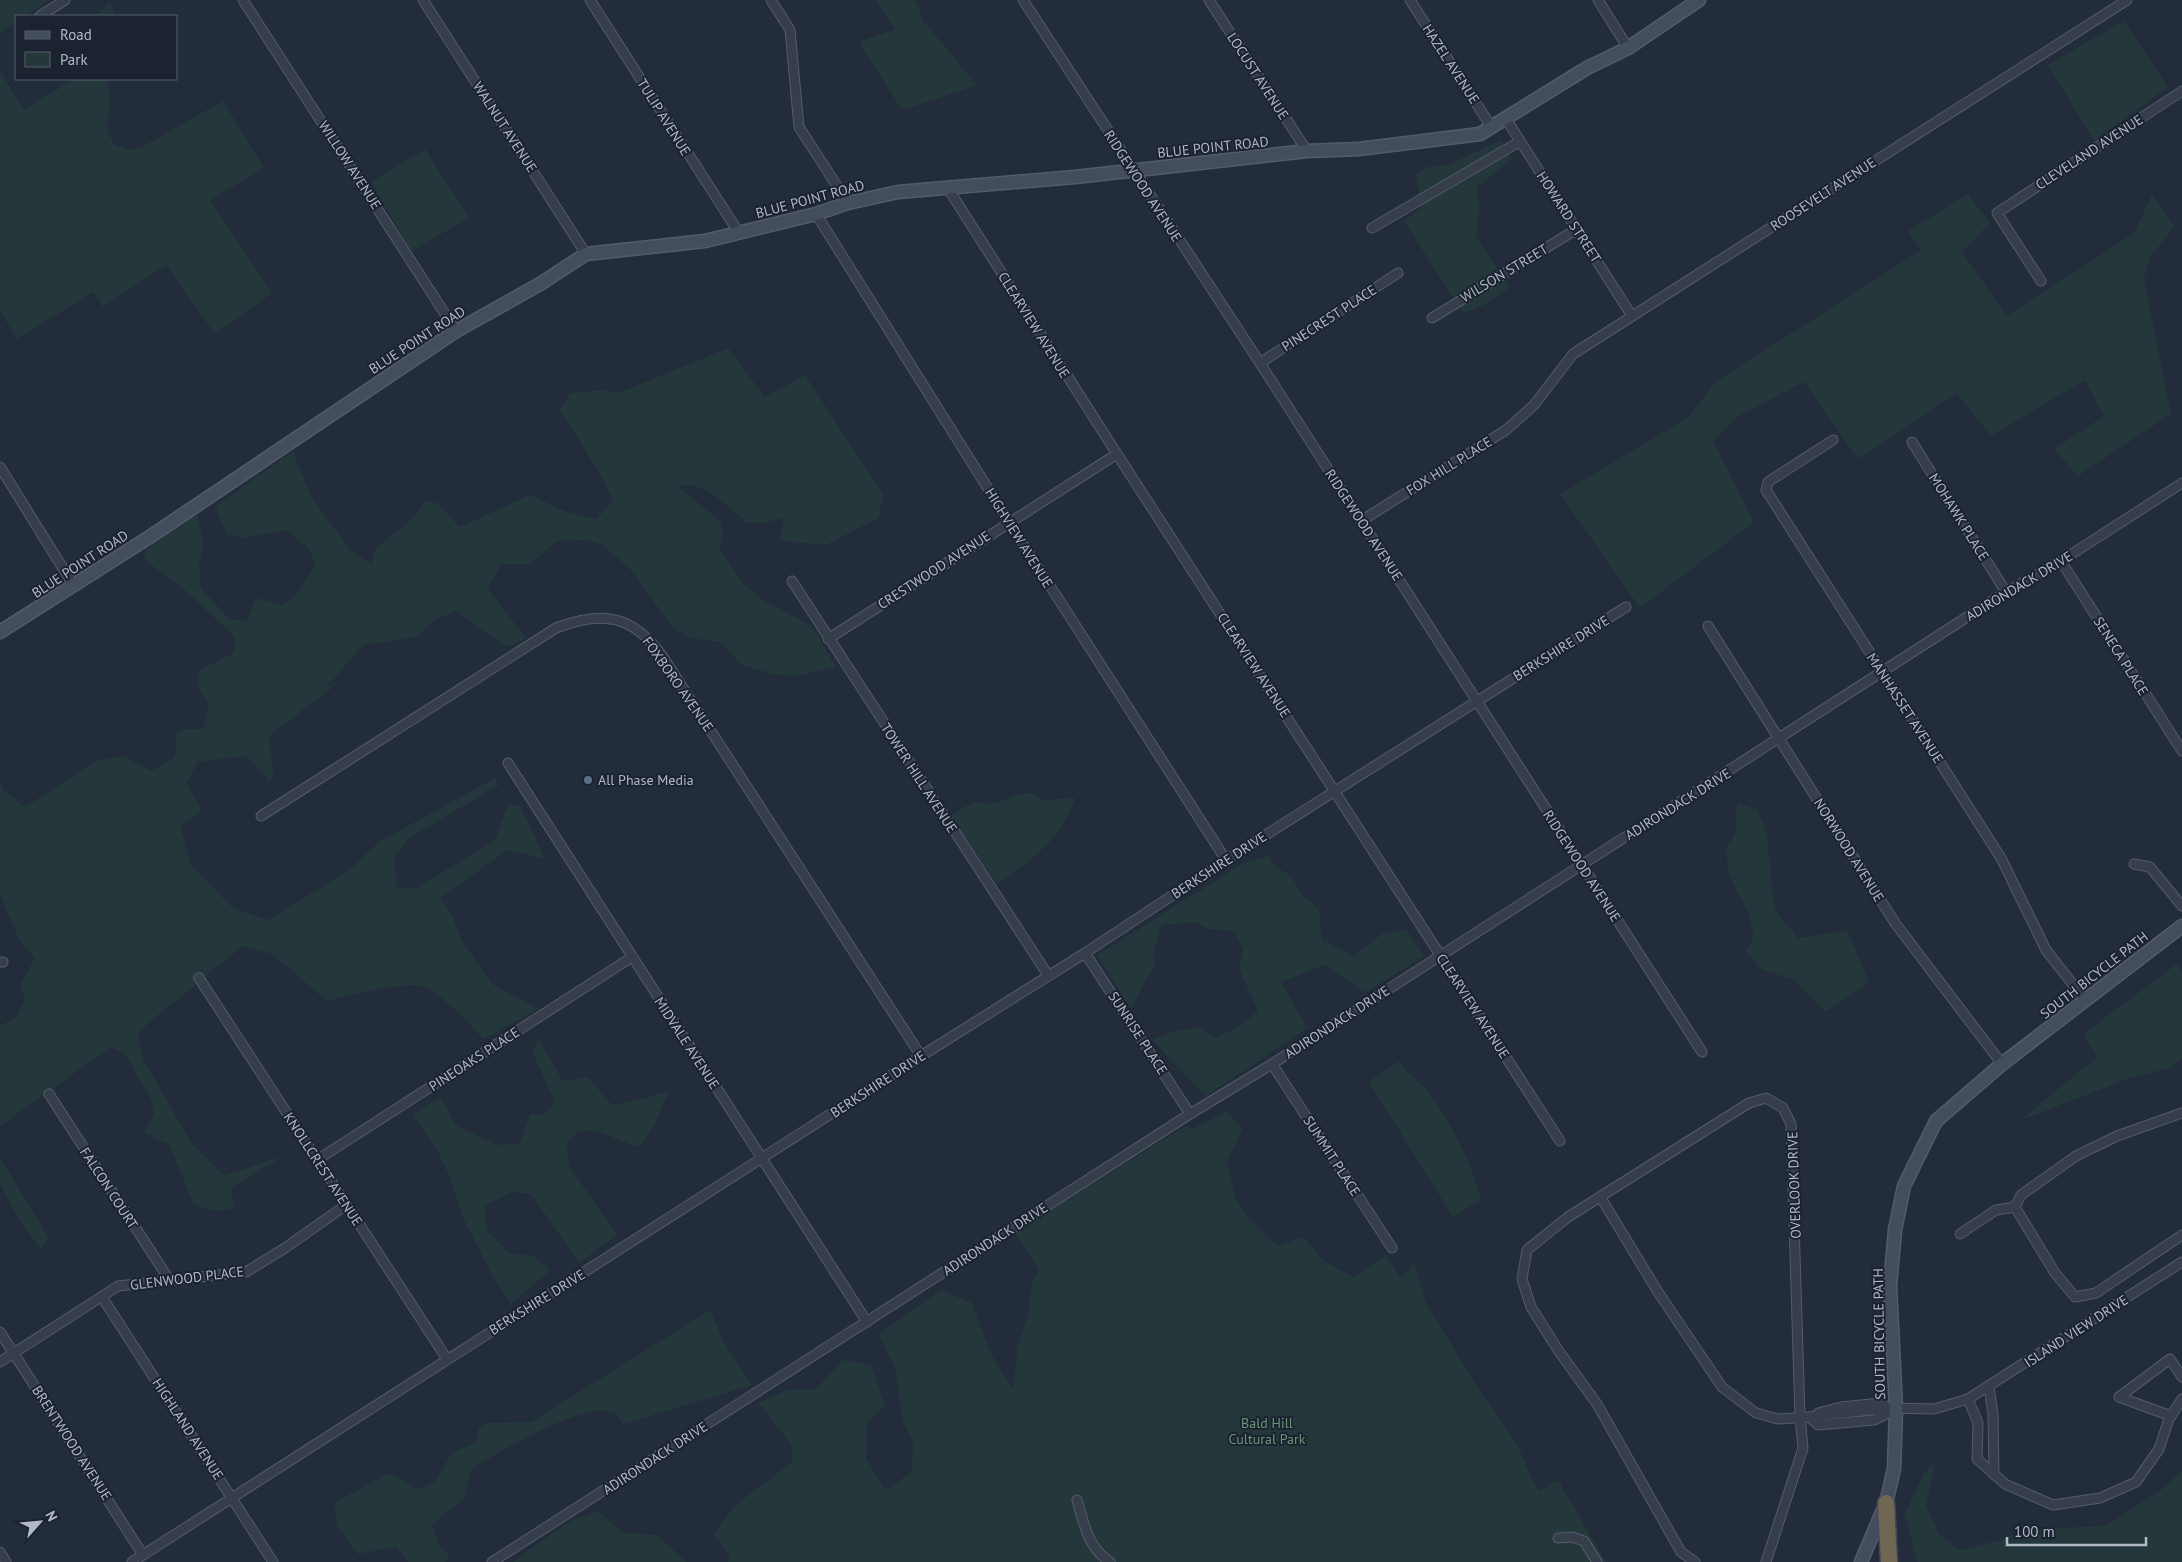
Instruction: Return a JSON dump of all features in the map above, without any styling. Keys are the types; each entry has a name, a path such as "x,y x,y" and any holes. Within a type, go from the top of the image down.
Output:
{"highway":[{"path":"1886,1503 1889,1562"}],"street":[{"path":"42,15 66,0"},
{"name":"WILLOW AVENUE","path":"243,0 456,332"},
{"name":"WALNUT AVENUE","path":"423,0 586,254"},
{"name":"TULIP AVENUE","path":"590,0 739,233"},
{"path":"771,0 790,30 799,127 848,203"},
{"name":"RIDGEWOOD AVENUE","path":"1023,0 1132,170 1260,362 1702,1052"},
{"name":"LOCUST AVENUE","path":"1209,0 1307,151"},
{"name":"HAZEL AVENUE","path":"1410,0 1492,128"},
{"path":"1598,0 1628,48"},
{"name":"BLUE POINT ROAD","path":"0,632 74,586 456,332 540,284 586,254 705,241 816,214 848,203 898,192 949,190 1307,151 1359,150 1480,134 1586,68 1628,48 1699,0"},
{"name":"ROOSEVELT AVENUE","path":"1534,405 1573,354 2127,0"},
{"name":"CLEVELAND AVENUE","path":"2041,281 1997,213 2182,91"},
{"name":"HOWARD STREET","path":"1506,118 1632,316"},
{"path":"1372,228 1520,142"},
{"name":"CLEARVIEW AVENUE","path":"949,190 1117,454 1560,1140"},
{"name":"HIGHVIEW AVENUE","path":"816,214 1009,522 1226,860"},
{"name":"WILSON STREET","path":"1432,318 1577,229"},
{"name":"PINECREST PLACE","path":"1260,362 1398,273"},
{"name":"FOX HILL PLACE","path":"1361,521 1506,430 1534,405"},
{"name":"MANHASSET AVENUE","path":"1833,440 1768,482 1766,490 2001,858 2046,950 2085,1000"},
{"name":"MOHAWK PLACE","path":"1912,442 2006,592"},
{"name":"CRESTWOOD AVENUE","path":"828,639 1117,454"},
{"path":"0,467 74,586"},
{"name":"ADIRONDACK DRIVE","path":"492,1562 2006,592 2061,561 2182,483"},
{"name":"SENECA PLACE","path":"2061,561 2182,751"},
{"name":"TOWER HILL AVENUE","path":"792,581 1048,975"},
{"name":"BERKSHIRE DRIVE","path":"132,1562 446,1359 1085,953 1335,790 1626,607"},
{"name":"FOXBORO AVENUE","path":"261,816 556,628 582,618 615,619 641,631 651,641 921,1056"},
{"name":"NORWOOD AVENUE","path":"1708,626 1895,924 2002,1064"},
{"name":"MIDVALE AVENUE","path":"508,763 867,1322"},
{"path":"2134,864 2150,867 2182,906"},
{"name":"SOUTH BICYCLE PATH","path":"1861,1562 1886,1503 1894,1469 1888,1407 1890,1286 1895,1230 1904,1186 1936,1121 2002,1064 2182,926"},
{"name":"SUNRISE PLACE","path":"1085,953 1190,1114"},
{"name":"PINEOAKS PLACE","path":"317,1160 632,957"},
{"name":"KNOLLCREST AVENUE","path":"199,978 446,1359"},
{"name":"SUMMIT PLACE","path":"1272,1064 1392,1248"},
{"name":"FALCON COURT","path":"49,1094 170,1281"},
{"name":"OVERLOOK DRIVE","path":"1695,1562 1681,1552 1597,1404 1558,1350 1531,1307 1522,1278 1527,1250 1568,1217 1601,1198 1749,1103 1766,1098 1783,1108 1791,1124 1802,1448 1766,1562"},
{"path":"2015,1207 2021,1194 2076,1156 2117,1136 2182,1113"},
{"path":"1601,1198 1658,1292 1722,1387 1756,1413 1778,1419 1800,1416 1809,1417 1825,1409 1888,1407"},
{"name":"GLENWOOD PLACE","path":"0,1362 118,1286 246,1272 285,1248 346,1205"},
{"path":"1960,1234 1996,1210 2015,1207"},
{"path":"2015,1207 2055,1273 2075,1298 2096,1293 2182,1235"},
{"name":"ISLAND VIEW DRIVE","path":"1888,1407 1934,1409 1968,1399 1990,1387 2182,1262"},
{"name":"HIGHLAND AVENUE","path":"102,1296 273,1562"},
{"name":"BRENTWOOD AVENUE","path":"0,1332 144,1555"},
{"path":"2170,1416 2118,1397 2170,1359 2182,1377"},
{"path":"1990,1387 1993,1414 1994,1474"},
{"path":"1968,1399 1978,1422 1977,1459 2005,1484 2053,1505 2100,1498 2136,1482 2159,1449 2170,1416 2182,1399"},
{"path":"1809,1417 1818,1425 1874,1420 1888,1407"},
{"path":"1077,1500 1090,1542 1100,1556 1110,1562"},
{"path":"1558,1538 1572,1537 1584,1541 1597,1562"},
{"path":"0,1552 6,1562"}],"green space":[{"path":"0,0 49,0 26,15 15,15 15,23 0,33"},
{"path":"875,0 915,0 924,22 977,85 902,110 859,42 895,29"},
{"path":"110,3 116,15 95,15"},
{"path":"2124,21 2168,87 2094,141 2048,65"},
{"path":"0,71 24,110 72,80 107,80 110,101 107,131 115,145 129,150 142,147 223,101 264,168 210,200 272,293 215,334 166,265 103,307 93,292 17,339 0,311"},
{"path":"1501,140 1512,159 1477,187 1479,204 1476,237 1510,287 1486,304 1463,313 1404,221 1422,207 1416,175 1427,167 1448,165"},
{"path":"425,149 469,218 411,251 371,182"},
{"path":"1968,194 1990,223 1962,252 2007,316 2134,233 2152,195 2174,226 2150,258 2144,278 2171,414 2078,476 2054,449 2104,416 2085,380 1991,436 1956,393 1858,459 1804,382 1735,418 1713,441 1754,522 1640,608 1560,494 1689,417 1714,383 1921,250 1908,231"},
{"path":"728,348 765,397 805,375 883,494 879,518 826,545 780,541 784,518 768,522 747,523 716,496 707,491 688,485 678,486 721,522 723,534 720,550 742,582 762,600 812,626 836,667 796,676 776,675 742,665 720,642 690,638 673,628 630,569 602,545 586,540 556,541 531,564 501,564 488,589 526,638 507,647 456,611 433,621 418,637 363,645 328,686 337,684 269,736 273,775 270,782 246,756 197,762 187,784 202,811 180,827 192,866 232,907 268,920 348,871 379,842 495,778 499,785 411,837 394,856 397,887 417,888 495,840 509,803 521,807 545,859 508,850 440,898 452,915 462,941 492,984 539,1009 483,1039 452,1006 422,987 414,985 394,987 327,1001 272,954 243,946 147,1024 138,1036 143,1059 192,1144 224,1176 285,1155 231,1188 234,1208 217,1211 194,1205 169,1144 155,1139 144,1132 154,1115 152,1101 125,1054 111,1047 0,1126 0,1026 16,1017 25,1000 20,985 35,958 20,942 0,895 0,783 4,790 25,807 97,761 124,756 151,771 175,757 177,733 184,729 203,729 209,706 198,685 199,670 234,653 235,637 184,589 146,561 145,551 197,512 203,542 199,566 201,588 229,619 247,621 256,598 281,605 295,597 315,566 309,549 287,530 243,538 227,534 215,507 293,451 311,497 352,552 372,564 376,548 413,518 426,500 438,504 460,527 530,495 564,511 596,519 613,502 604,480 560,410 570,393 602,390 619,393"},
{"path":"1023,793 1033,793 1043,800 1075,798 1062,826 1044,848 997,884 951,815 974,802 991,804"},
{"path":"1737,803 1758,810 1767,835 1774,909 1798,938 1848,931 1869,983 1826,1012 1793,979 1762,970 1746,952 1754,935 1747,910 1729,875 1726,847 1735,834"},
{"path":"1268,856 1277,868 1292,876 1300,893 1319,909 1322,940 1354,956 1382,934 1406,929 1424,956 1365,993 1325,965 1281,982 1307,1028 1206,1096 1152,1040 1170,1032 1200,1027 1216,1038 1240,1026 1258,1011 1239,969 1243,950 1234,931 1209,929 1196,922 1162,925 1153,951 1155,963 1131,1009 1097,955 1244,863"},
{"path":"2177,964 2182,972 2182,1058 2172,1067 2127,1079 2019,1121 2097,1057 2083,1034"},
{"path":"538,1038 563,1081 588,1077 611,1104 618,1105 670,1091 652,1129 644,1142 638,1147 596,1131 579,1131 567,1144 569,1166 617,1235 579,1263 531,1194 512,1192 484,1206 488,1232 509,1253 533,1256 551,1270 511,1304 491,1273 462,1216 449,1175 435,1146 412,1114 441,1098 456,1125 497,1145 520,1143 530,1114 544,1114 555,1102 533,1054"},
{"path":"1398,1061 1428,1092 1444,1114 1467,1159 1478,1188 1481,1200 1453,1217 1369,1082"},
{"name":"Bald Hill Cultural Park","path":"1227,1111 1242,1129 1227,1162 1236,1199 1245,1214 1277,1246 1303,1237 1325,1262 1354,1277 1386,1255 1401,1278 1414,1263 1425,1301 1474,1382 1518,1446 1533,1482 1539,1491 1558,1480 1606,1562 728,1562 729,1555 714,1535 734,1506 792,1462 791,1444 758,1403 787,1390 815,1390 843,1360 871,1365 885,1406 867,1423 866,1458 885,1490 912,1472 913,1441 903,1422 895,1368 879,1334 941,1290 972,1303 990,1352 1013,1390 1018,1345 1028,1316 1032,1282 1039,1270 1015,1233 1187,1125 1190,1130"},
{"path":"0,1158 49,1238 41,1249 18,1218 0,1184"},
{"path":"710,1310 724,1342 752,1385 623,1424 616,1413 603,1410 589,1412 554,1424 497,1454 471,1470 464,1498 432,1525 440,1548 449,1554 446,1562 409,1562 396,1547 358,1554 337,1526 334,1503 389,1473 415,1488 423,1488 435,1481 452,1453 478,1441 478,1430 484,1423 531,1422"},
{"path":"1935,1462 1926,1505 1939,1534 1960,1550 2001,1540 2029,1529 2105,1526 2161,1490 2182,1471 2182,1562 1917,1562 1905,1514 1924,1473"},
{"path":"598,1511 623,1533 656,1535 687,1562 513,1562 566,1523"}],"place":[{"name":"All Phase Media","path":"588,780"}]}
